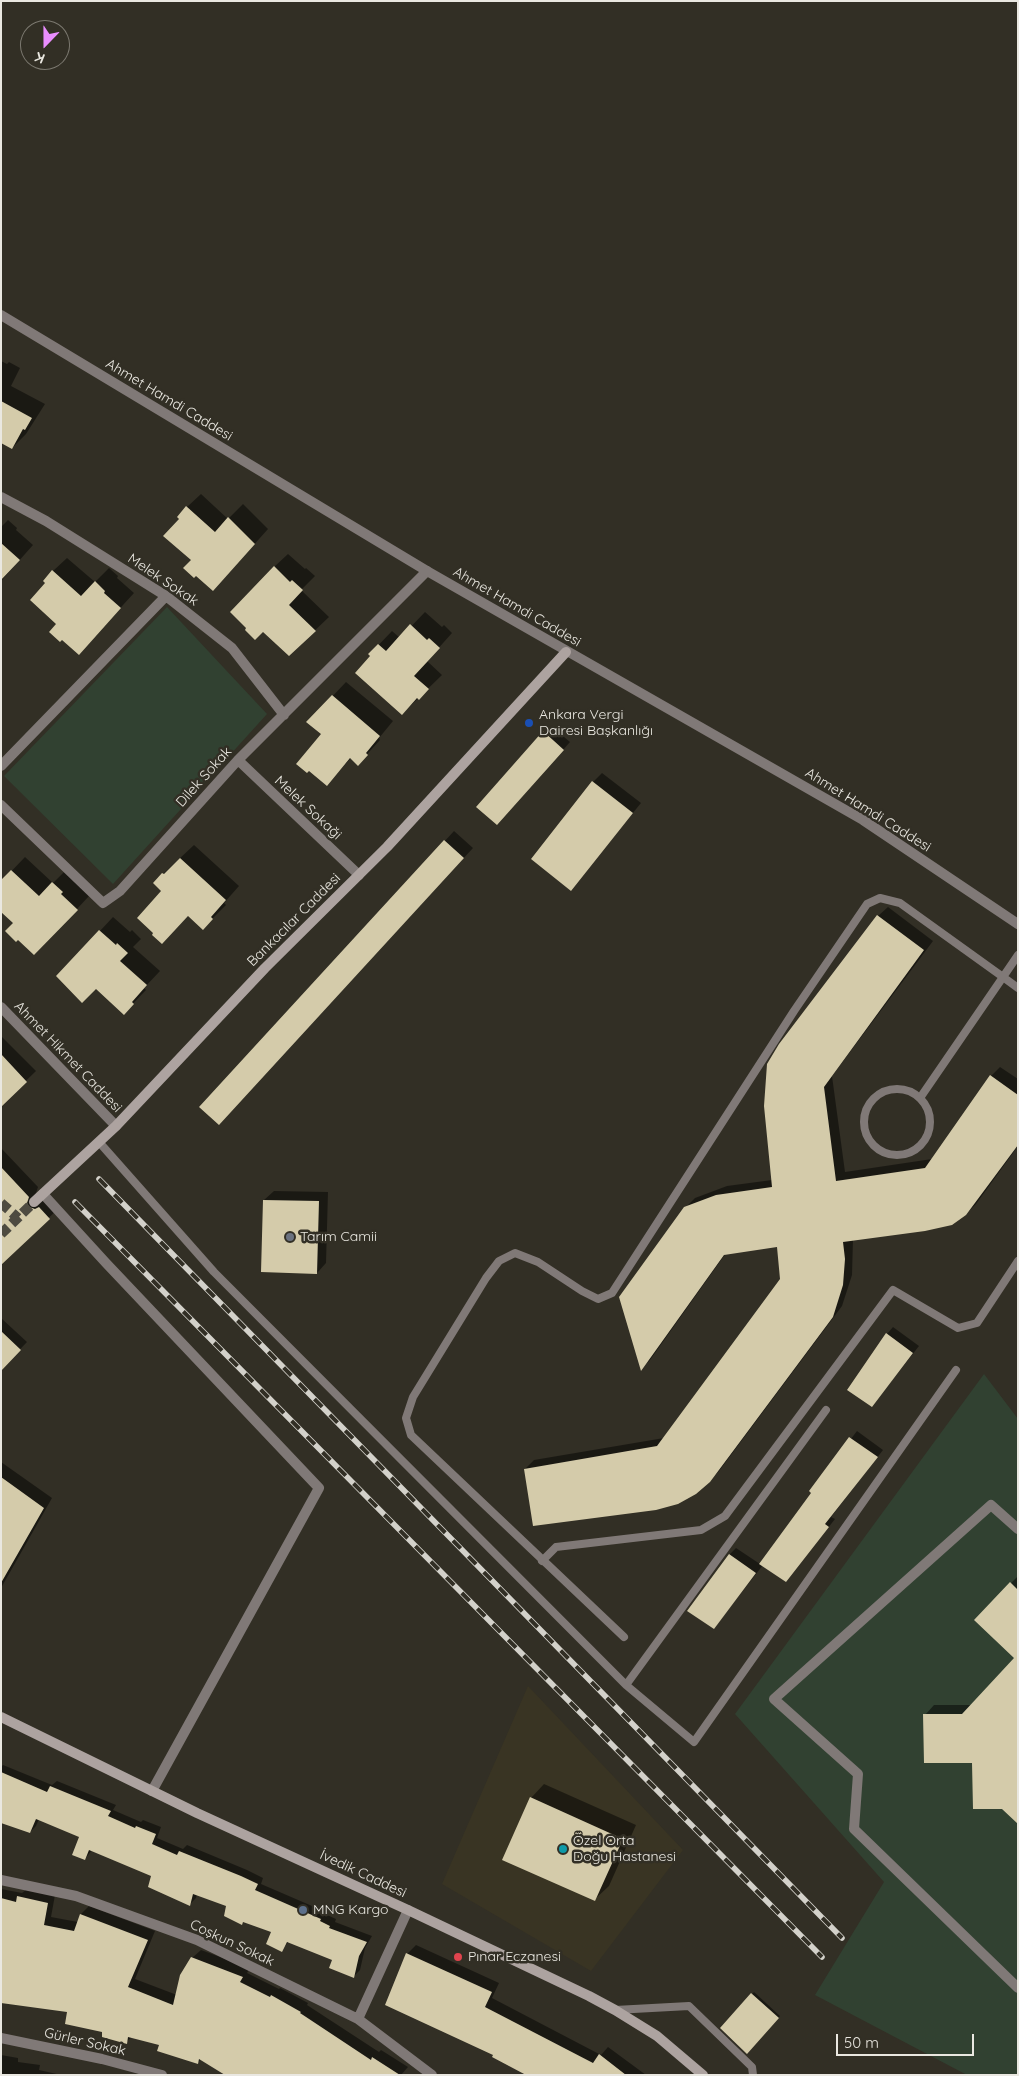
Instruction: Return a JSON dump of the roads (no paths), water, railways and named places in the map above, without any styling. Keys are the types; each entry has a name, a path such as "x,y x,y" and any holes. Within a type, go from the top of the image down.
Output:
{"main road":[{"name":"Bankacılar Caddesi","path":"34,1202 116,1126 265,968 387,847 566,652"},
{"name":"İvedik Caddesi","path":"2,1720 408,1910 616,2010 656,2036 703,2075"}],"street":[{"name":"Ahmet Hamdi Caddesi","path":"1,315 426,571 863,820 1018,924"},
{"name":"Melek Sokak","path":"1,497 46,521 166,596 232,648 284,715"},
{"name":"Dilek Sokak","path":"1,804 103,903 120,891 238,760 426,571"},
{"path":"1,766 166,596"},
{"name":"Melek Sokaği","path":"238,760 359,875"},
{"name":"Ahmet Hikmet Caddesi","path":"1,1007 116,1126"},
{"path":"43,1194 318,1488 152,1791"},
{"path":"1018,1530 991,1505 774,1699 858,1774 854,1829 1018,1988"},
{"name":"Coşkun Sokak","path":"1,1880 76,1896 197,1940 358,2019 432,2075"},
{"path":"358,2019 408,1910"},
{"name":"Gürler Sokak","path":"1,2038 102,2059 162,2075"}],"lane":[{"path":"624,1638 411,1435 406,1418 413,1397 486,1278 499,1262 515,1253 538,1262 582,1291 598,1299 612,1292 794,1011 867,904 880,898 900,903 1018,988"},
{"path":"920,1098 1018,955"},
{"path":"896,1089 913,1093 920,1098 929,1113 931,1123 929,1133 917,1150 908,1154 892,1155 878,1150 871,1143 864,1126 864,1117 872,1100 887,1090 896,1089"},
{"path":"99,1142 214,1272 626,1685 694,1742 956,1370"},
{"path":"542,1561 556,1547 701,1530 725,1516 893,1290 958,1328 977,1323 1018,1261"},
{"path":"626,1685 826,1410"},
{"path":"616,2010 689,2006 752,2067 753,2075"}],"tunnel":[{"path":"1,1234 34,1202"},
{"path":"1,1203 18,1218"}],"railway":[{"path":"99,1179 842,1938"},
{"path":"75,1202 822,1957"}],"place":[{"name":"Ankara Vergi Dairesi Başkanlığı","path":"529,723"},
{"name":"Tarım Camii","path":"290,1237"},
{"name":"Özel Orta Doğu Hastanesi","path":"563,1849"},
{"name":"MNG Kargo","path":"303,1910"},
{"name":"Pınar Eczanesi","path":"458,1957"}]}
